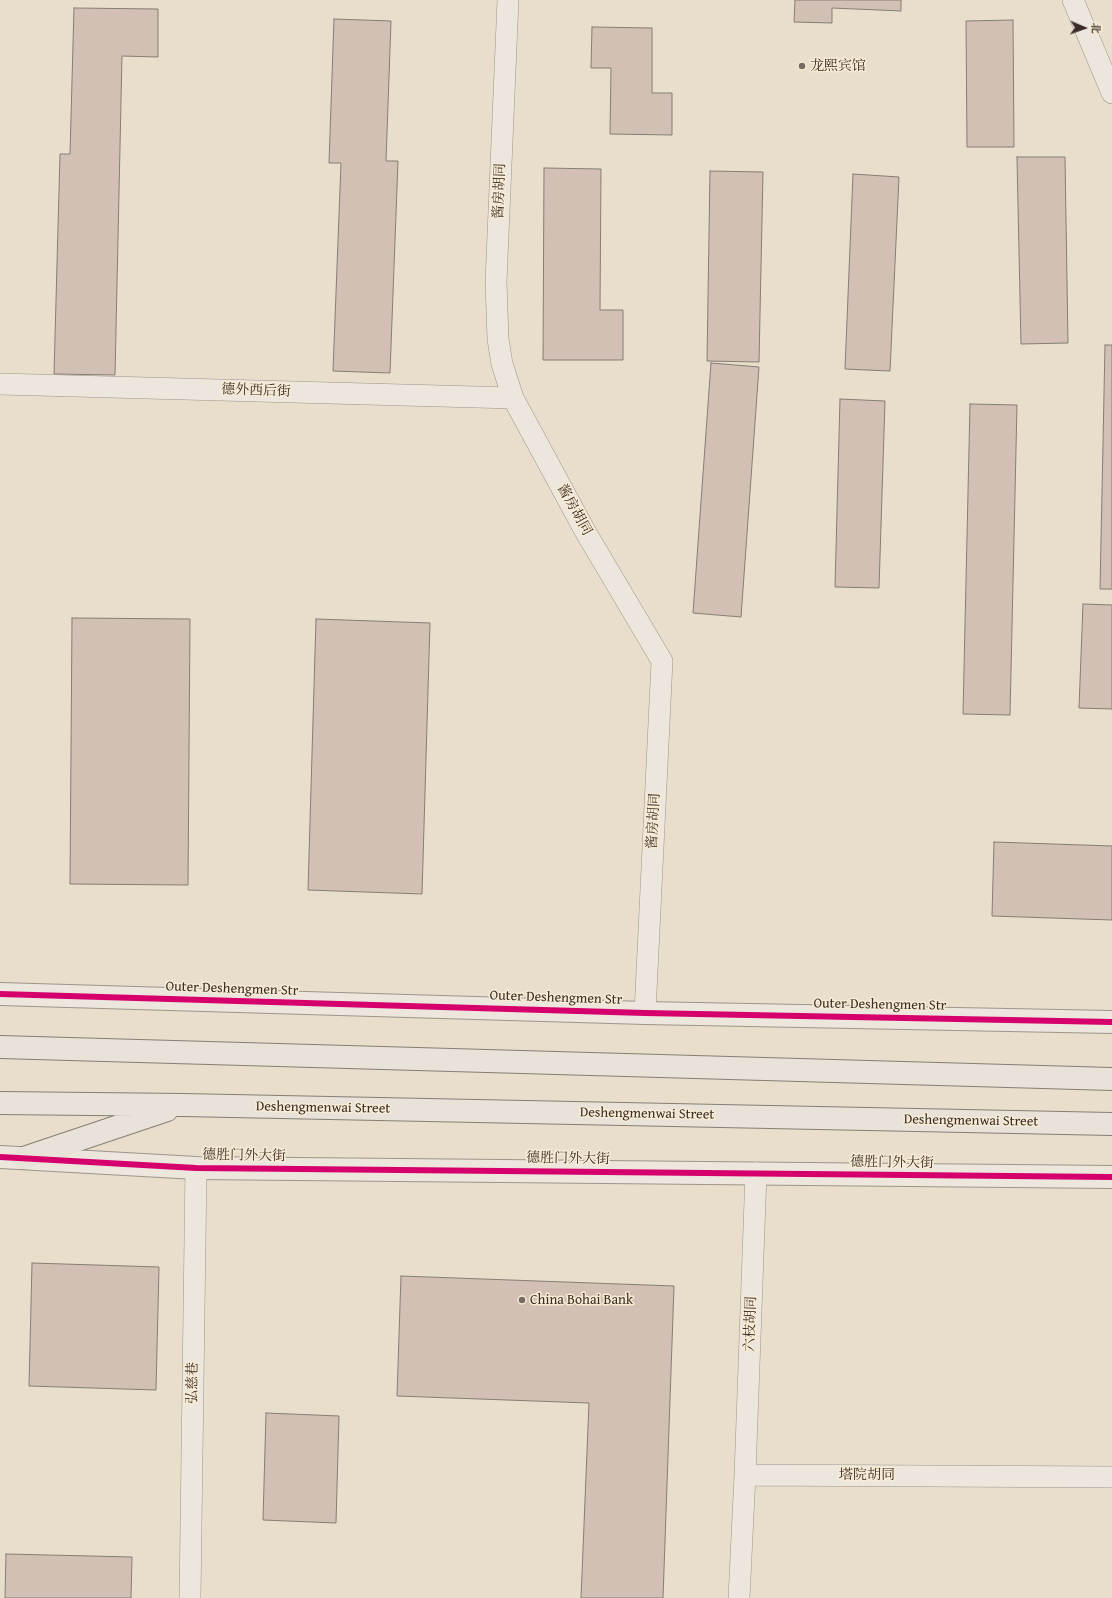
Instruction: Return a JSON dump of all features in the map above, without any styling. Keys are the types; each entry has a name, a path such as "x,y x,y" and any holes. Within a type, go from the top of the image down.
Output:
{"highway":[{"path":"0,1047 1112,1079"},
{"path":"0,1103 183,1104"},
{"path":"24,1158 183,1104"},
{"name":"Deshengmenwai Street","path":"183,1104 1112,1124"}],"street":[{"name":"酱房胡同","path":"508,0 496,282 498,339 502,364 513,398 585,531 662,661 645,1013"},
{"path":"1073,0 1112,93"},
{"name":"德外西后街","path":"0,384 513,398"},
{"name":"Outer Deshengmen Str","path":"0,994 645,1013 1112,1022"},
{"path":"0,1157 24,1158"},
{"name":"德胜门外大街","path":"24,1158 196,1168 1112,1178"},
{"name":"弘慈巷","path":"190,1598 196,1168"},
{"name":"六枝胡同","path":"746,1475 756,1174"},
{"path":"739,1598 746,1475"},
{"name":"塔院胡同","path":"746,1475 1112,1477"}],"building":[{"path":"795,0 901,0 901,11 832,8 832,23 794,22"},
{"path":"74,8 158,9 158,57 122,56 115,375 54,374 60,154 70,154"},
{"path":"334,19 391,21 386,161 398,161 390,373 333,371 341,163 329,163"},
{"path":"1013,20 1014,147 967,147 966,21"},
{"path":"592,27 652,28 652,93 672,93 672,135 610,134 611,68 591,68"},
{"path":"1017,157 1065,157 1068,343 1021,344"},
{"path":"544,168 601,169 600,310 623,310 623,360 543,360"},
{"path":"710,171 763,172 759,362 707,361"},
{"path":"853,174 899,177 890,371 845,369"},
{"path":"1105,345 1112,345 1112,589 1100,589"},
{"path":"711,363 759,367 741,617 693,613"},
{"path":"840,399 885,401 879,588 835,587"},
{"path":"970,404 1017,405 1010,715 963,714"},
{"path":"1083,604 1112,605 1112,709 1079,708"},
{"path":"72,618 190,619 188,885 70,884"},
{"path":"316,619 430,623 422,894 308,890"},
{"path":"994,842 1112,846 1112,920 992,916"},
{"path":"32,1263 159,1267 156,1390 29,1386"},
{"path":"401,1276 674,1286 663,1598 581,1598 589,1403 397,1396"},
{"path":"266,1413 339,1416 336,1523 263,1520"},
{"path":"6,1554 132,1557 131,1598 5,1598"}],"cycle path":[{"path":"0,994 645,1013 1112,1022"},
{"path":"0,1157 196,1168 1112,1177"}],"place":[{"name":"龙熙宾馆","path":"802,66"},
{"name":"China Bohai Bank","path":"522,1300"}]}
